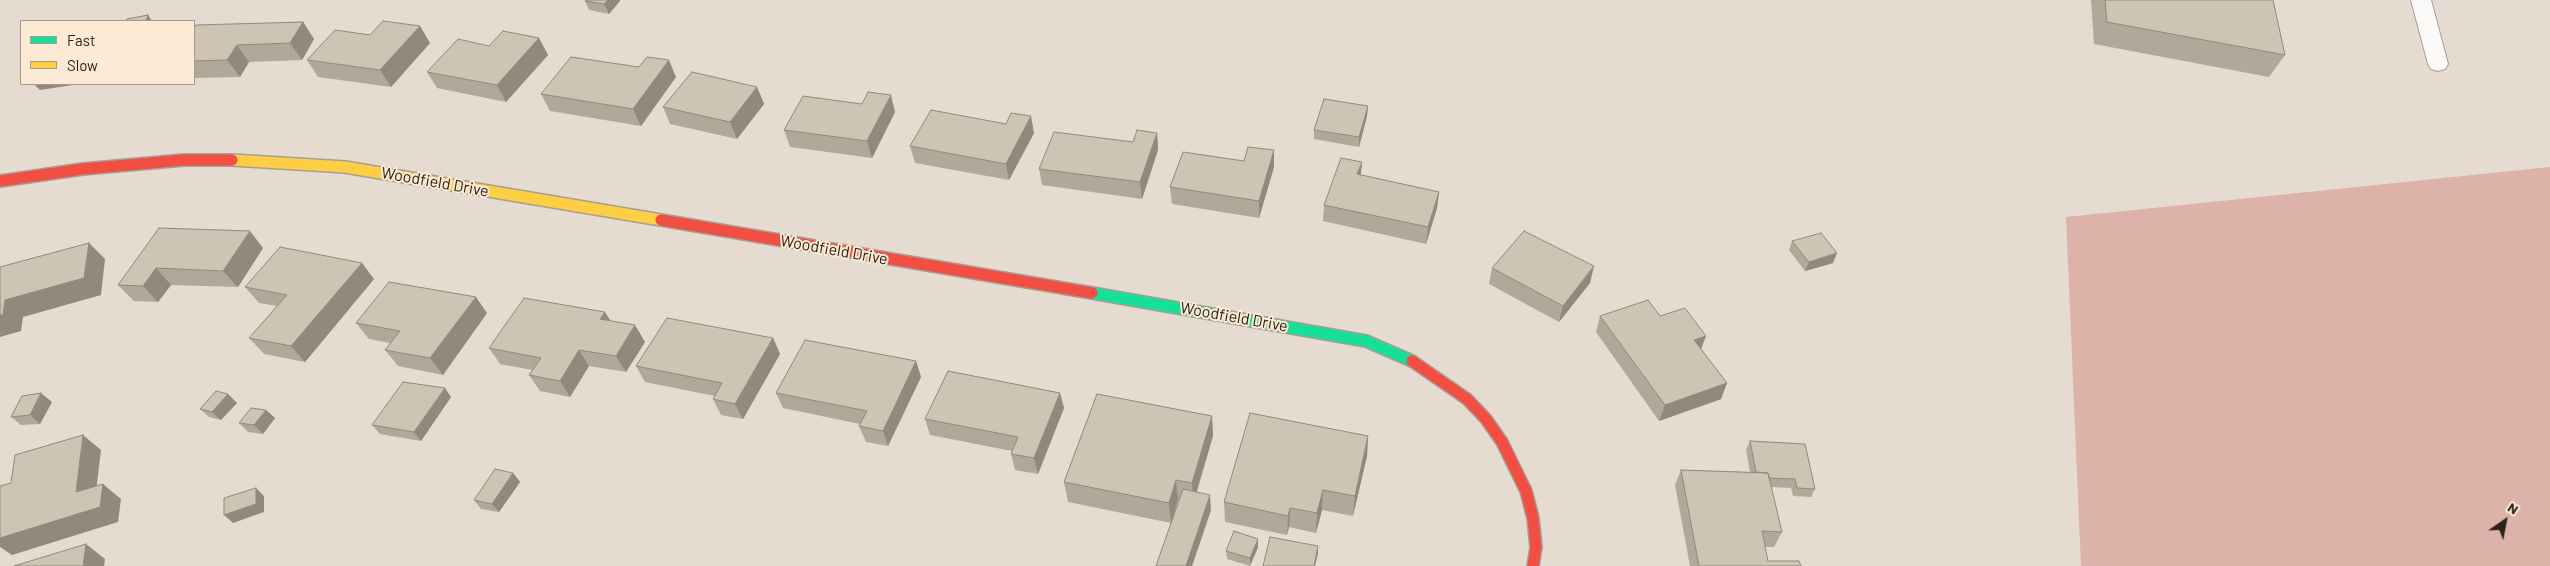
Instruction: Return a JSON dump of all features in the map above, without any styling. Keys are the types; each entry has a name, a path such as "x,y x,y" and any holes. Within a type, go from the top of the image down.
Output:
{"street":[{"name":"Woodfield Drive","path":"0,181 83,169 184,160 257,160 345,167 1143,301 1366,341 1398,353 1422,366 1466,399 1491,427 1502,442 1526,491 1533,518 1536,548 1533,566"}],"lane":[{"path":"2421,0 2438,64"}],"shaded area":[{"path":"2550,167 2550,566 2081,566 2066,217"}],"building":[{"path":"586,0 608,0 604,4"},
{"path":"2105,0 2273,0 2285,55 2107,22"},
{"path":"148,15 146,20 127,19"},
{"path":"383,21 420,26 380,70 307,60 335,30 370,35"},
{"path":"303,22 290,43 237,45 227,60 195,61 196,25"},
{"path":"503,31 539,38 497,85 427,72 458,39 489,46"},
{"path":"571,57 639,67 647,57 669,60 633,109 541,94"},
{"path":"692,72 757,87 730,122 663,107"},
{"path":"868,92 891,95 867,141 784,130 803,96 862,104"},
{"path":"1324,99 1368,106 1359,137 1314,130"},
{"path":"931,110 1006,124 1011,113 1031,116 1006,164 910,146"},
{"path":"1137,130 1157,133 1140,182 1039,169 1054,132 1133,142"},
{"path":"1248,147 1274,150 1259,201 1170,187 1183,152 1244,161"},
{"path":"1341,158 1362,162 1357,174 1439,192 1428,227 1324,205"},
{"path":"159,228 250,231 223,271 156,268 143,286 118,285"},
{"path":"1524,231 1594,266 1563,306 1492,268"},
{"path":"1821,233 1837,253 1809,262 1792,241"},
{"path":"89,243 84,278 5,300 3,315 0,315 0,267"},
{"path":"280,247 362,263 291,346 249,338 287,295 245,287"},
{"path":"389,282 476,297 430,358 385,350 400,331 356,323"},
{"path":"524,298 605,312 600,319 635,325 616,356 579,350 560,381 529,375 541,358 489,348"},
{"path":"1648,300 1660,316 1685,308 1706,336 1694,340 1727,383 1665,405 1600,316"},
{"path":"667,318 773,338 735,404 713,399 722,383 636,366"},
{"path":"805,340 916,361 883,431 859,426 867,411 776,393"},
{"path":"948,371 1060,393 1034,458 1011,454 1018,437 925,419"},
{"path":"403,382 445,388 414,432 372,425"},
{"path":"216,391 228,394 212,412 200,409"},
{"path":"41,393 30,415 11,417 22,396"},
{"path":"1097,394 1212,416 1192,483 1176,480 1169,503 1064,482"},
{"path":"251,408 266,410 254,425 239,423"},
{"path":"1250,413 1368,436 1355,496 1323,490 1317,513 1290,508 1288,516 1224,502"},
{"path":"83,435 76,492 103,484 100,507 0,538 0,486 11,483 15,455"},
{"path":"1750,441 1805,444 1815,489 1797,488 1795,479 1769,478 1768,473 1756,472"},
{"path":"495,469 513,473 492,504 474,500"},
{"path":"1681,470 1768,473 1782,532 1762,531 1768,561 1799,561 1801,566 1699,566"},
{"path":"256,488 256,504 224,515 224,498"},
{"path":"1183,489 1210,495 1186,566 1156,566"},
{"path":"1234,531 1258,539 1250,558 1226,551"},
{"path":"1270,537 1318,546 1314,566 1263,566"},
{"path":"86,544 83,566 14,566"}],"traffic: fast":[{"path":"1092,293 1366,341 1412,361"}],"traffic: slow":[{"path":"232,160 345,167 661,220"}],"traffic: jam":[{"path":"0,181 83,169 184,160 232,160"},
{"path":"661,220 1092,293"},
{"path":"1412,361 1467,399 1486,419 1502,442 1526,491 1533,518 1536,547 1533,566"}]}
